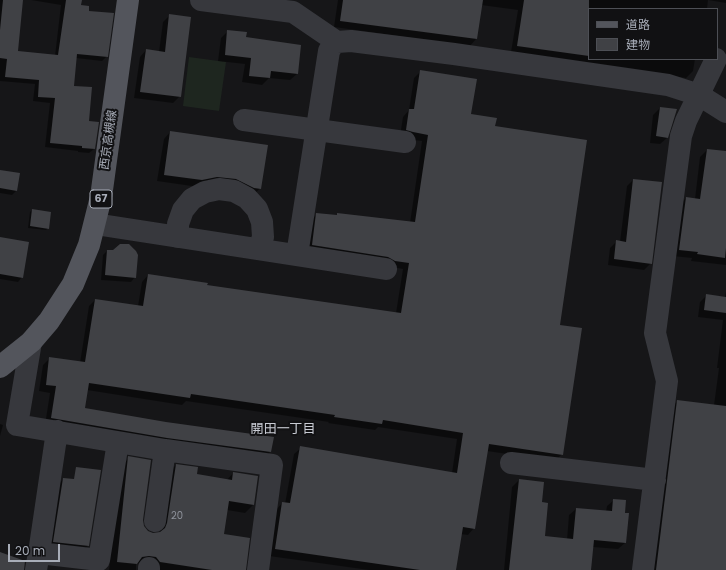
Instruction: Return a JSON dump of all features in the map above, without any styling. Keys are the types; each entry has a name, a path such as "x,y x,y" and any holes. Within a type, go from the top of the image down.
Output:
{"main road":[{"name":"西京高槻線","path":"0,367 31,342 49,322 73,284 89,245 102,197 128,0"}],"street":[{"path":"201,0 293,12 337,42"},
{"path":"297,255 329,51 337,42 350,41 430,51 668,85 699,95 726,112"},
{"path":"643,570 667,381 655,334 681,136 686,121 716,60"},
{"path":"244,120 405,142"},
{"path":"178,237 178,224 183,210 192,199 205,192 219,189 234,191 247,198 257,209 263,229 263,237 259,249"},
{"path":"95,224 386,269"},
{"path":"31,342 17,425 165,450 272,465 258,570"},
{"path":"57,431 38,562 98,560 118,442"},
{"path":"155,521 165,450"},
{"path":"511,464 655,480"}],"shaded area":[{"path":"189,57 226,62 219,111 183,106"}],"building":[{"path":"3,0 23,0 18,51 58,55 66,0 82,0 81,5 89,6 89,11 114,13 108,57 77,54 74,86 92,87 89,121 99,122 95,149 82,148 82,146 50,143 55,98 38,97 39,80 5,77 7,59 0,58 0,30"},
{"path":"343,0 483,0 477,39 340,21"},
{"path":"524,0 589,0 588,56 517,46"},
{"path":"169,14 191,17 181,97 140,92 146,49 165,52"},
{"path":"227,30 247,32 246,37 301,45 298,74 271,71 270,78 249,76 251,58 225,55"},
{"path":"420,70 477,79 471,114 497,118 495,126 587,140 560,325 582,328 563,455 489,444 475,529 463,527 456,570 420,570 275,549 282,502 290,503 300,446 457,473 463,433 383,420 382,424 334,417 335,415 191,394 190,398 89,383 85,408 166,422 274,437 271,452 167,438 51,418 56,386 46,385 49,357 85,362 95,299 143,306 148,274 208,283 207,285 401,313 409,263 395,261 388,257 312,245 316,213 337,215 337,213 415,222 428,135 406,130 409,109 414,109"},
{"path":"660,107 677,109 668,138 656,136"},
{"path":"170,131 268,145 261,189 254,188 236,179 217,177 202,180 164,175"},
{"path":"707,149 726,151 725,258 697,254 698,252 679,250 686,197 700,199"},
{"path":"0,170 20,173 17,191 0,188"},
{"path":"633,179 662,182 652,264 614,259 616,240 626,242"},
{"path":"32,209 51,212 49,229 30,226"},
{"path":"0,237 29,242 23,278 0,274"},
{"path":"120,244 129,244 138,255 136,278 105,275 107,250 113,250"},
{"path":"706,294 726,297 726,313 704,310"},
{"path":"677,400 726,406 726,570 656,570"},
{"path":"128,456 151,460 143,520 144,526 148,531 153,533 160,532 165,528 167,523 176,464 198,467 197,474 232,480 233,472 258,476 254,505 229,501 224,534 250,538 246,570 212,570 160,562 156,557 149,556 142,557 137,564 117,562"},
{"path":"76,467 101,470 89,546 53,542 63,478 74,479"},
{"path":"519,479 544,482 542,502 548,503 545,536 573,539 576,508 612,511 613,499 626,500 625,513 629,513 626,543 594,540 591,570 509,570"},
{"path":"0,552 25,561 24,570 0,570"}],"district":[{"name":"開田一丁目","path":"283,430"}]}
